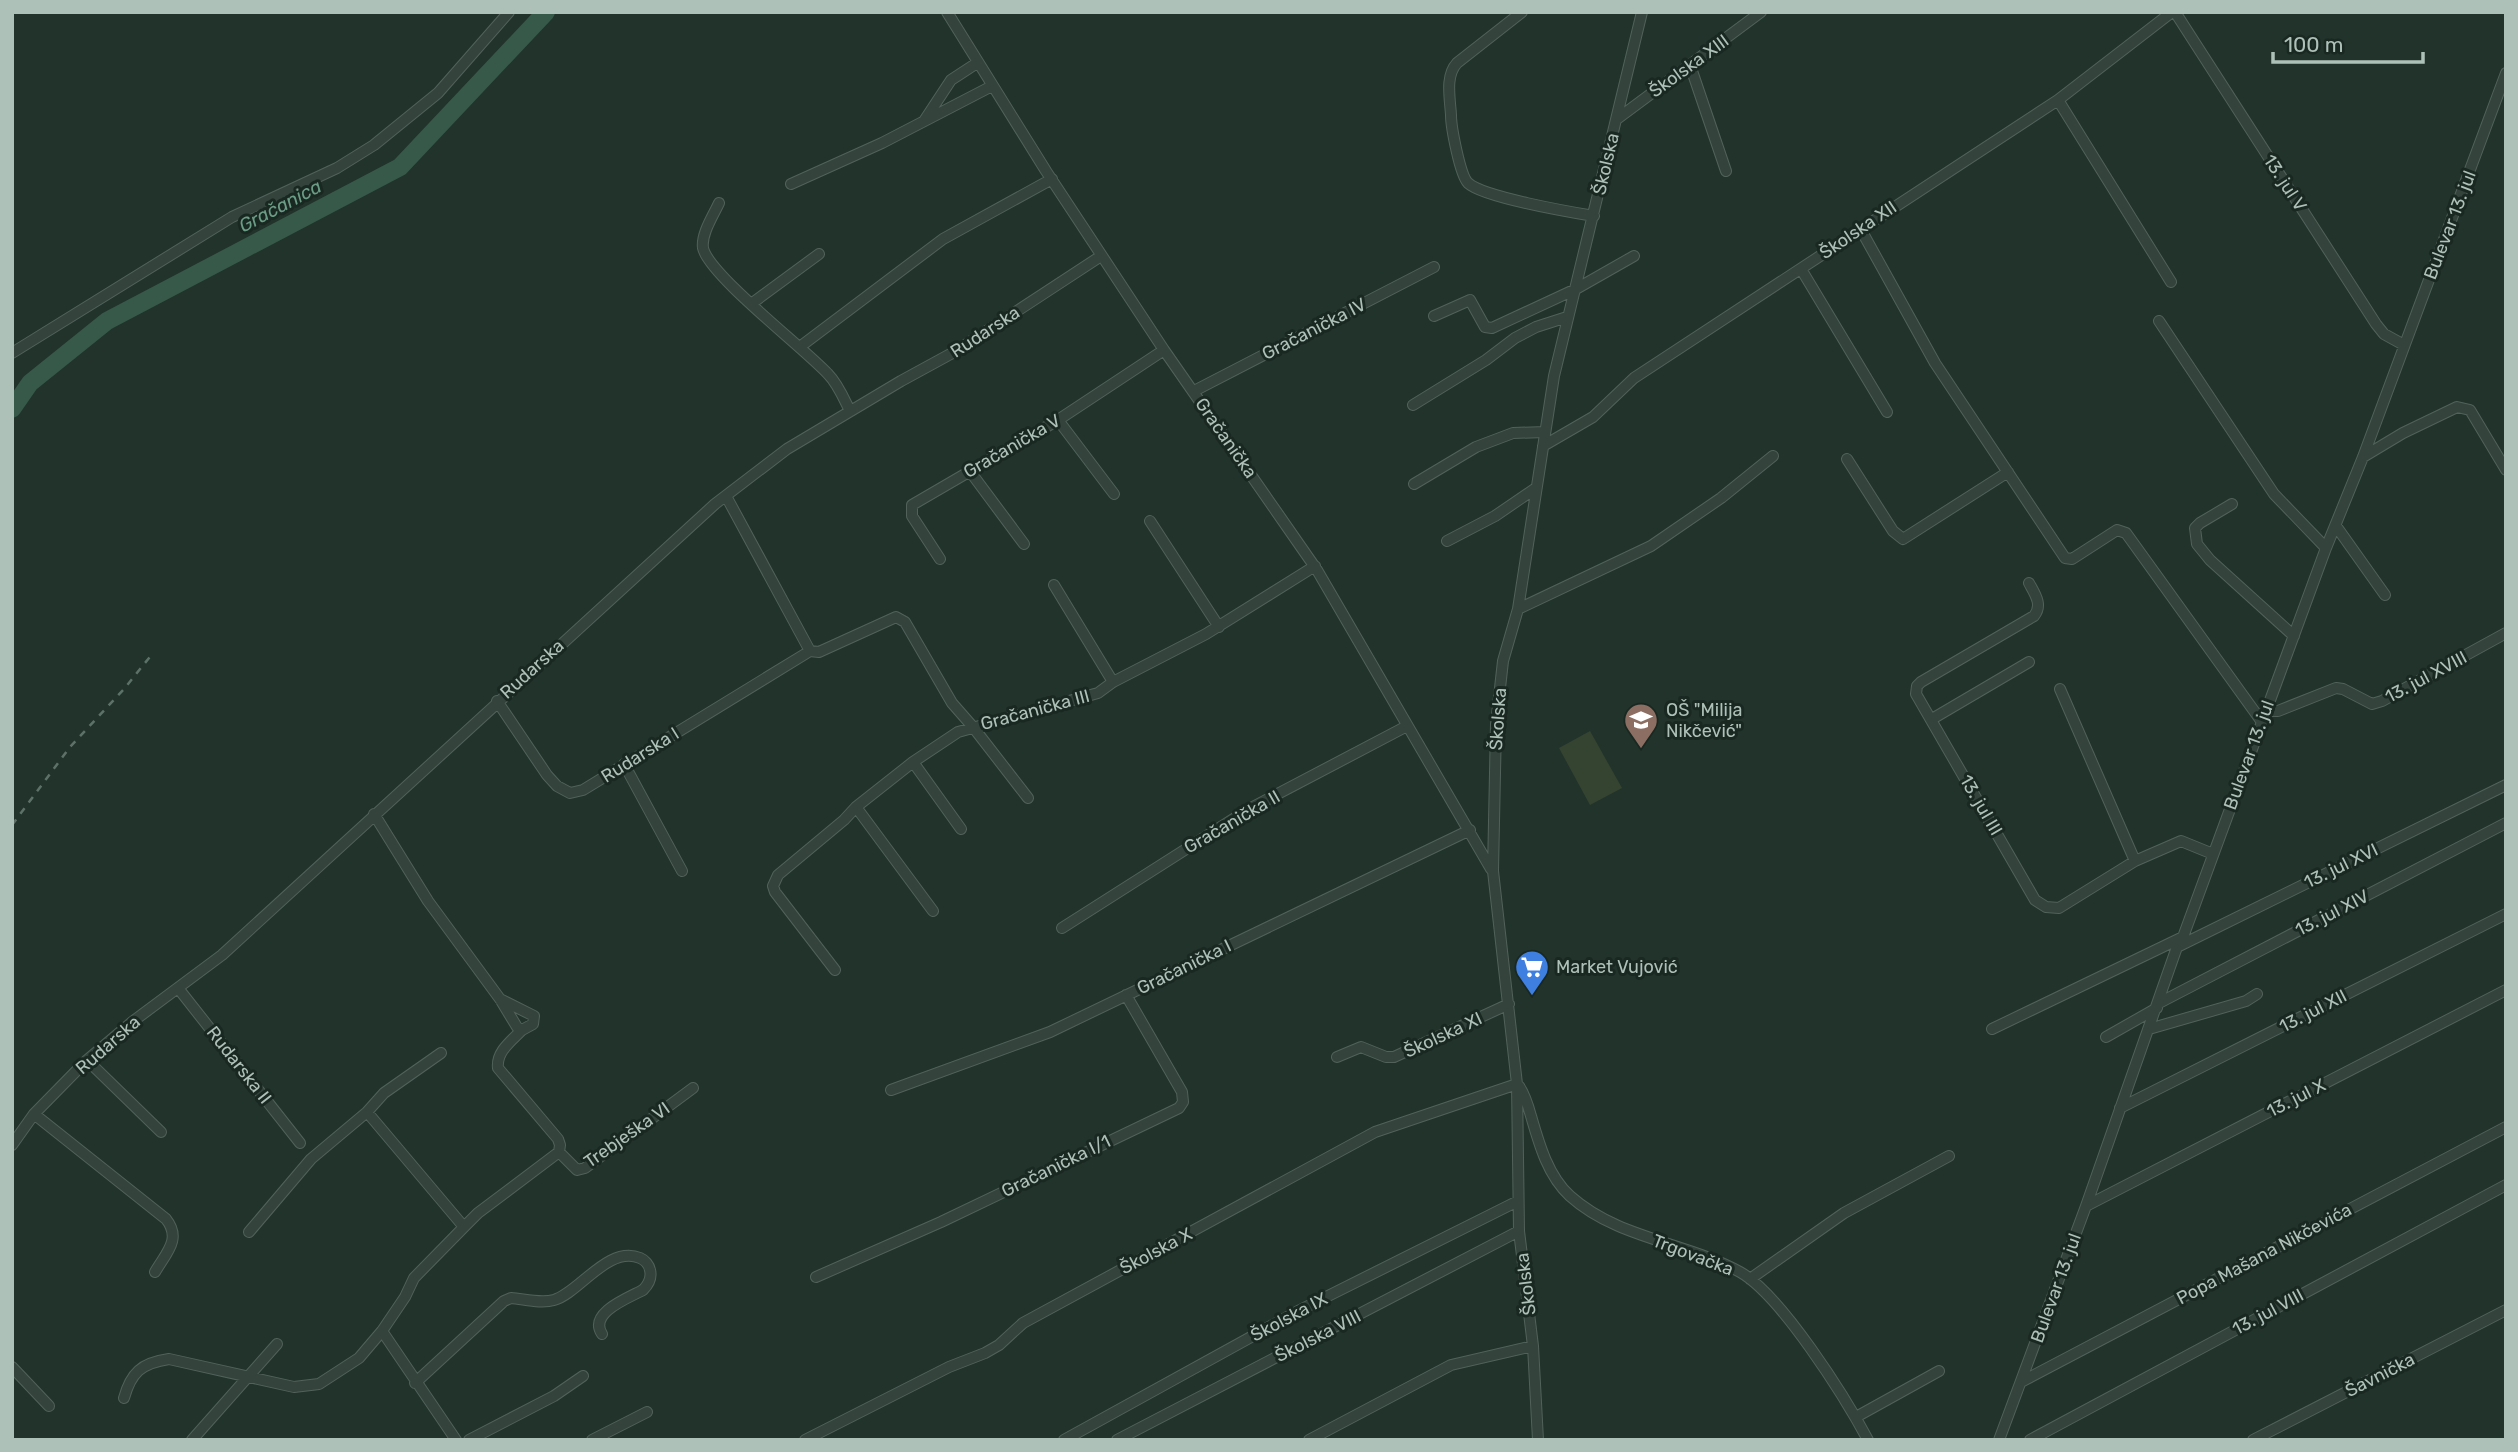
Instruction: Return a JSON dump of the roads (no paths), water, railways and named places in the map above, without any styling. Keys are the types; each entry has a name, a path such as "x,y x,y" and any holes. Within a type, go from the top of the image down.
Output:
{"street":[{"path":"12,354 232,218 337,168 374,145 438,93 509,12"},
{"name":"Gračanička","path":"947,12 1101,256 1315,566 1493,871"},
{"path":"1522,12 1457,63 1449,74 1451,121 1464,175 1469,184 1515,200 1594,216"},
{"name":"Školska","path":"1538,1440 1533,1346 1519,1231 1517,1084 1493,871 1496,724 1503,661 1518,609 1545,432 1567,317 1594,216 1642,12"},
{"name":"Školska XIII","path":"1617,119 1761,12"},
{"name":"Školska XII","path":"1543,446 1593,417 1634,378 2058,100 2174,12"},
{"name":"13. jul V","path":"2174,12 2376,324 2384,334 2404,345"},
{"path":"924,122 951,80 977,62"},
{"path":"1690,65 1726,171"},
{"name":"Bulevar 13. jul","path":"1999,1440 2326,548 2363,457 2506,73"},
{"path":"791,184 924,122 992,86"},
{"path":"2058,100 2171,282"},
{"path":"801,346 943,239 1052,180"},
{"path":"719,203 702,245 706,257 751,304 801,346 831,376 850,411"},
{"path":"1860,228 1935,363 2065,558 2073,559 2117,530 2126,533 2264,716"},
{"path":"751,304 819,254"},
{"name":"Rudarska","path":"12,1145 34,1114 87,1060 132,1022 222,955 497,701 726,496 787,449 956,351 1101,256"},
{"path":"1434,316 1470,300 1489,329 1576,289 1634,256"},
{"name":"Gračanička IV","path":"1194,391 1434,267"},
{"path":"1801,269 1887,412"},
{"path":"1413,405 1486,360 1515,338 1536,327 1567,317"},
{"path":"2159,321 2274,494 2326,548"},
{"name":"Gračanička V","path":"940,559 912,516 910,509 916,501 1058,420 1164,350"},
{"path":"2363,457 2403,433 2463,407 2470,410 2506,470"},
{"path":"1058,420 1114,494"},
{"path":"1414,484 1476,447 1513,433 1545,432"},
{"path":"1518,609 1651,546 1721,498 1773,456"},
{"path":"1847,459 1893,531 1903,539 2008,472"},
{"path":"969,470 1024,544"},
{"path":"1447,541 1495,516 1536,488"},
{"path":"726,496 810,651"},
{"path":"2232,505 2194,528 2197,544 2210,560 2294,636"},
{"path":"1150,522 1219,627"},
{"path":"2336,526 2385,595"},
{"name":"Gračanička III","path":"835,970 775,892 774,880 856,807 946,738 973,727 1098,693 1113,682 1219,627 1315,566"},
{"name":"13. jul III","path":"2029,583 2038,601 2038,611 2034,616 1917,687 1916,694 2035,900 2046,907 2059,908 2135,861 2181,841 2213,854"},
{"path":"1054,585 1113,682"},
{"name":"Rudarska I","path":"497,701 547,775 557,786 570,793 583,790 810,651 819,652 896,617 905,622 951,703 973,727"},
{"name":"13. jul XVIII","path":"2264,716 2336,688 2372,704 2382,701 2506,633"},
{"path":"1932,719 2029,662"},
{"path":"2060,689 2135,861"},
{"name":"Gračanička II","path":"1062,928 1249,809 1407,726"},
{"path":"973,727 1027,798"},
{"path":"913,762 961,829"},
{"path":"624,764 682,871"},
{"name":"13. jul XVI","path":"1992,1029 2506,785"},
{"path":"856,807 933,911"},
{"path":"374,814 428,901 500,999 517,1027 522,1030"},
{"name":"13. jul XIV","path":"2106,1037 2158,1005 2506,823"},
{"name":"Gračanička I","path":"891,1090 1050,1032 1470,830"},
{"name":"13. jul XII","path":"2120,1108 2506,914"},
{"name":"Rudarska II","path":"178,988 300,1143"},
{"name":"13. jul X","path":"2086,1206 2506,990"},
{"path":"2149,1029 2246,1001 2257,994"},
{"name":"Gračanička I/1","path":"816,1277 941,1222 1179,1108 1183,1102 1182,1092 1126,995"},
{"path":"500,999 534,1017 533,1024 522,1030 501,1052 497,1060 498,1068 558,1139 559,1152"},
{"name":"Školska XI","path":"1337,1057 1362,1047 1386,1057 1394,1057 1509,1004"},
{"path":"249,1232 281,1191 311,1159 367,1112 384,1093 441,1053"},
{"path":"87,1060 161,1132"},
{"name":"Trgovačka","path":"1517,1084 1523,1091 1552,1174 1568,1194 1585,1208 1640,1235 1718,1262 1750,1279 1785,1316 1846,1399 1868,1440"},
{"name":"Školska X","path":"806,1440 949,1367 985,1353 999,1345 1023,1323 1375,1132 1517,1084"},
{"name":"Trebješka VI","path":"124,1398 132,1375 161,1360 169,1359 294,1387 319,1384 359,1357 382,1331 405,1297 414,1278 478,1213 559,1152 577,1170 585,1168 692,1088"},
{"path":"367,1112 464,1227"},
{"path":"34,1114 166,1219 173,1228 175,1238 155,1272"},
{"name":"Popa Mašana Nikčevića","path":"2021,1382 2506,1127"},
{"path":"1750,1279 1844,1213 1949,1156"},
{"name":"13. jul VIII","path":"2030,1440 2506,1185"},
{"name":"Školska IX","path":"1063,1440 1300,1310 1518,1201"},
{"name":"Školska VIII","path":"1116,1440 1519,1231"},
{"path":"415,1383 505,1301 511,1298 553,1301 613,1261 630,1256 639,1258 646,1262 650,1271 647,1285 606,1312 598,1321 598,1328 603,1334"},
{"name":"Šavnička","path":"2253,1440 2506,1310"},
{"path":"382,1331 456,1440"},
{"path":"192,1440 277,1344"},
{"path":"1309,1440 1451,1365 1533,1346"},
{"path":"12,1367 50,1406"},
{"path":"1856,1418 1939,1371"},
{"path":"469,1440 554,1396 583,1376"},
{"path":"592,1440 647,1412"}],"waterway":[{"name":"Gračanica","path":"12,409 30,383 107,321 400,167 546,12"}],"railway":[{"path":"12,825 70,747 153,653"}],"place":[{"name":"OŠ \"Milija Nikčević\"","path":"1641,750"},
{"name":"Market Vujović","path":"1532,997"}]}
